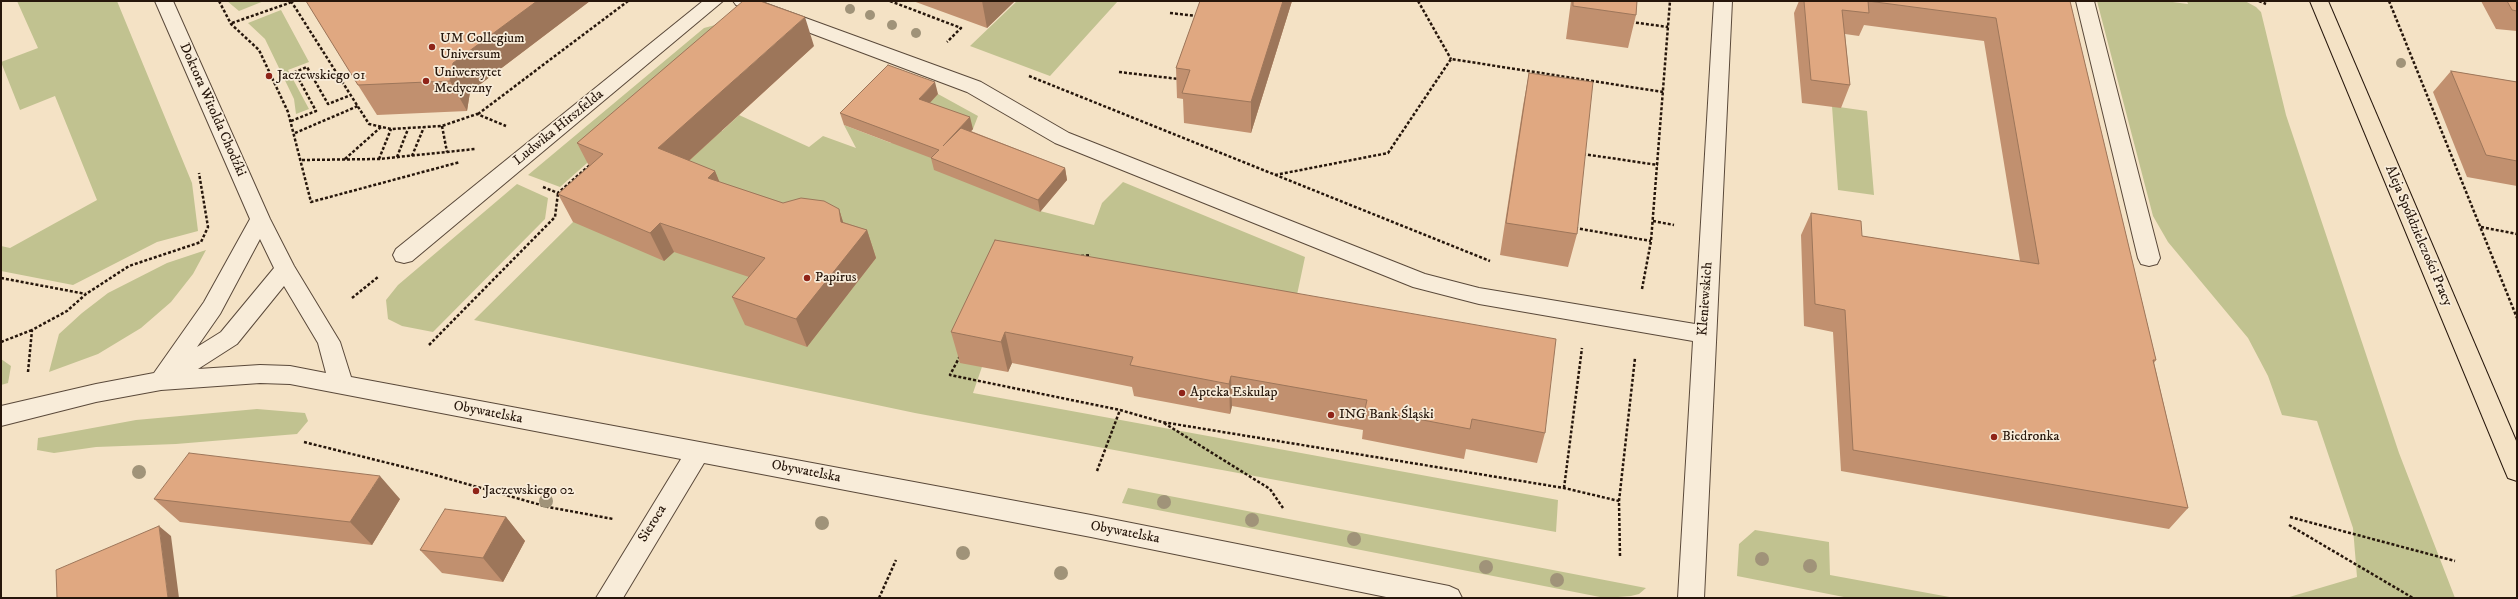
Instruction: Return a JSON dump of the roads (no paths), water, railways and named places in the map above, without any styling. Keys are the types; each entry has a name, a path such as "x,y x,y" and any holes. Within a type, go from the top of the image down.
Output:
{"main road":[{"name":"Aleja Spółdzielczości Pracy","path":"2319,1 2517,471"}],"street":[{"name":"Doktora Witolda Chodźki","path":"164,1 260,219 285,269 329,342 341,383"},
{"name":"Ludwika Hirszfelda","path":"404,255 714,1"},
{"path":"742,1 974,88 1062,138 1421,281 1479,296 1703,334"},
{"name":"Kleniewskich","path":"1691,598 1703,334 1723,1"},
{"path":"2086,1 2149,258"},
{"path":"161,381 212,308 260,219"},
{"path":"161,381 229,338 285,269"},
{"name":"Obywatelska","path":"1,416 96,393 161,381 260,374 290,375 341,383 1091,526 1449,598"},
{"name":"Sieroca","path":"609,598 653,522 698,452"}],"place":[{"name":"UM Collegium Universum","path":"432,47"},
{"name":"Jaczewskiego 01","path":"269,76"},
{"name":"Uniwersytet Medyczny","path":"426,81"},
{"name":"Papirus","path":"807,278"},
{"name":"Apteka Eskulap","path":"1182,393"},
{"name":"ING Bank Śląski","path":"1331,415"},
{"name":"Biedronka","path":"1994,437"},
{"name":"Jaczewskiego 02","path":"476,491"}]}
